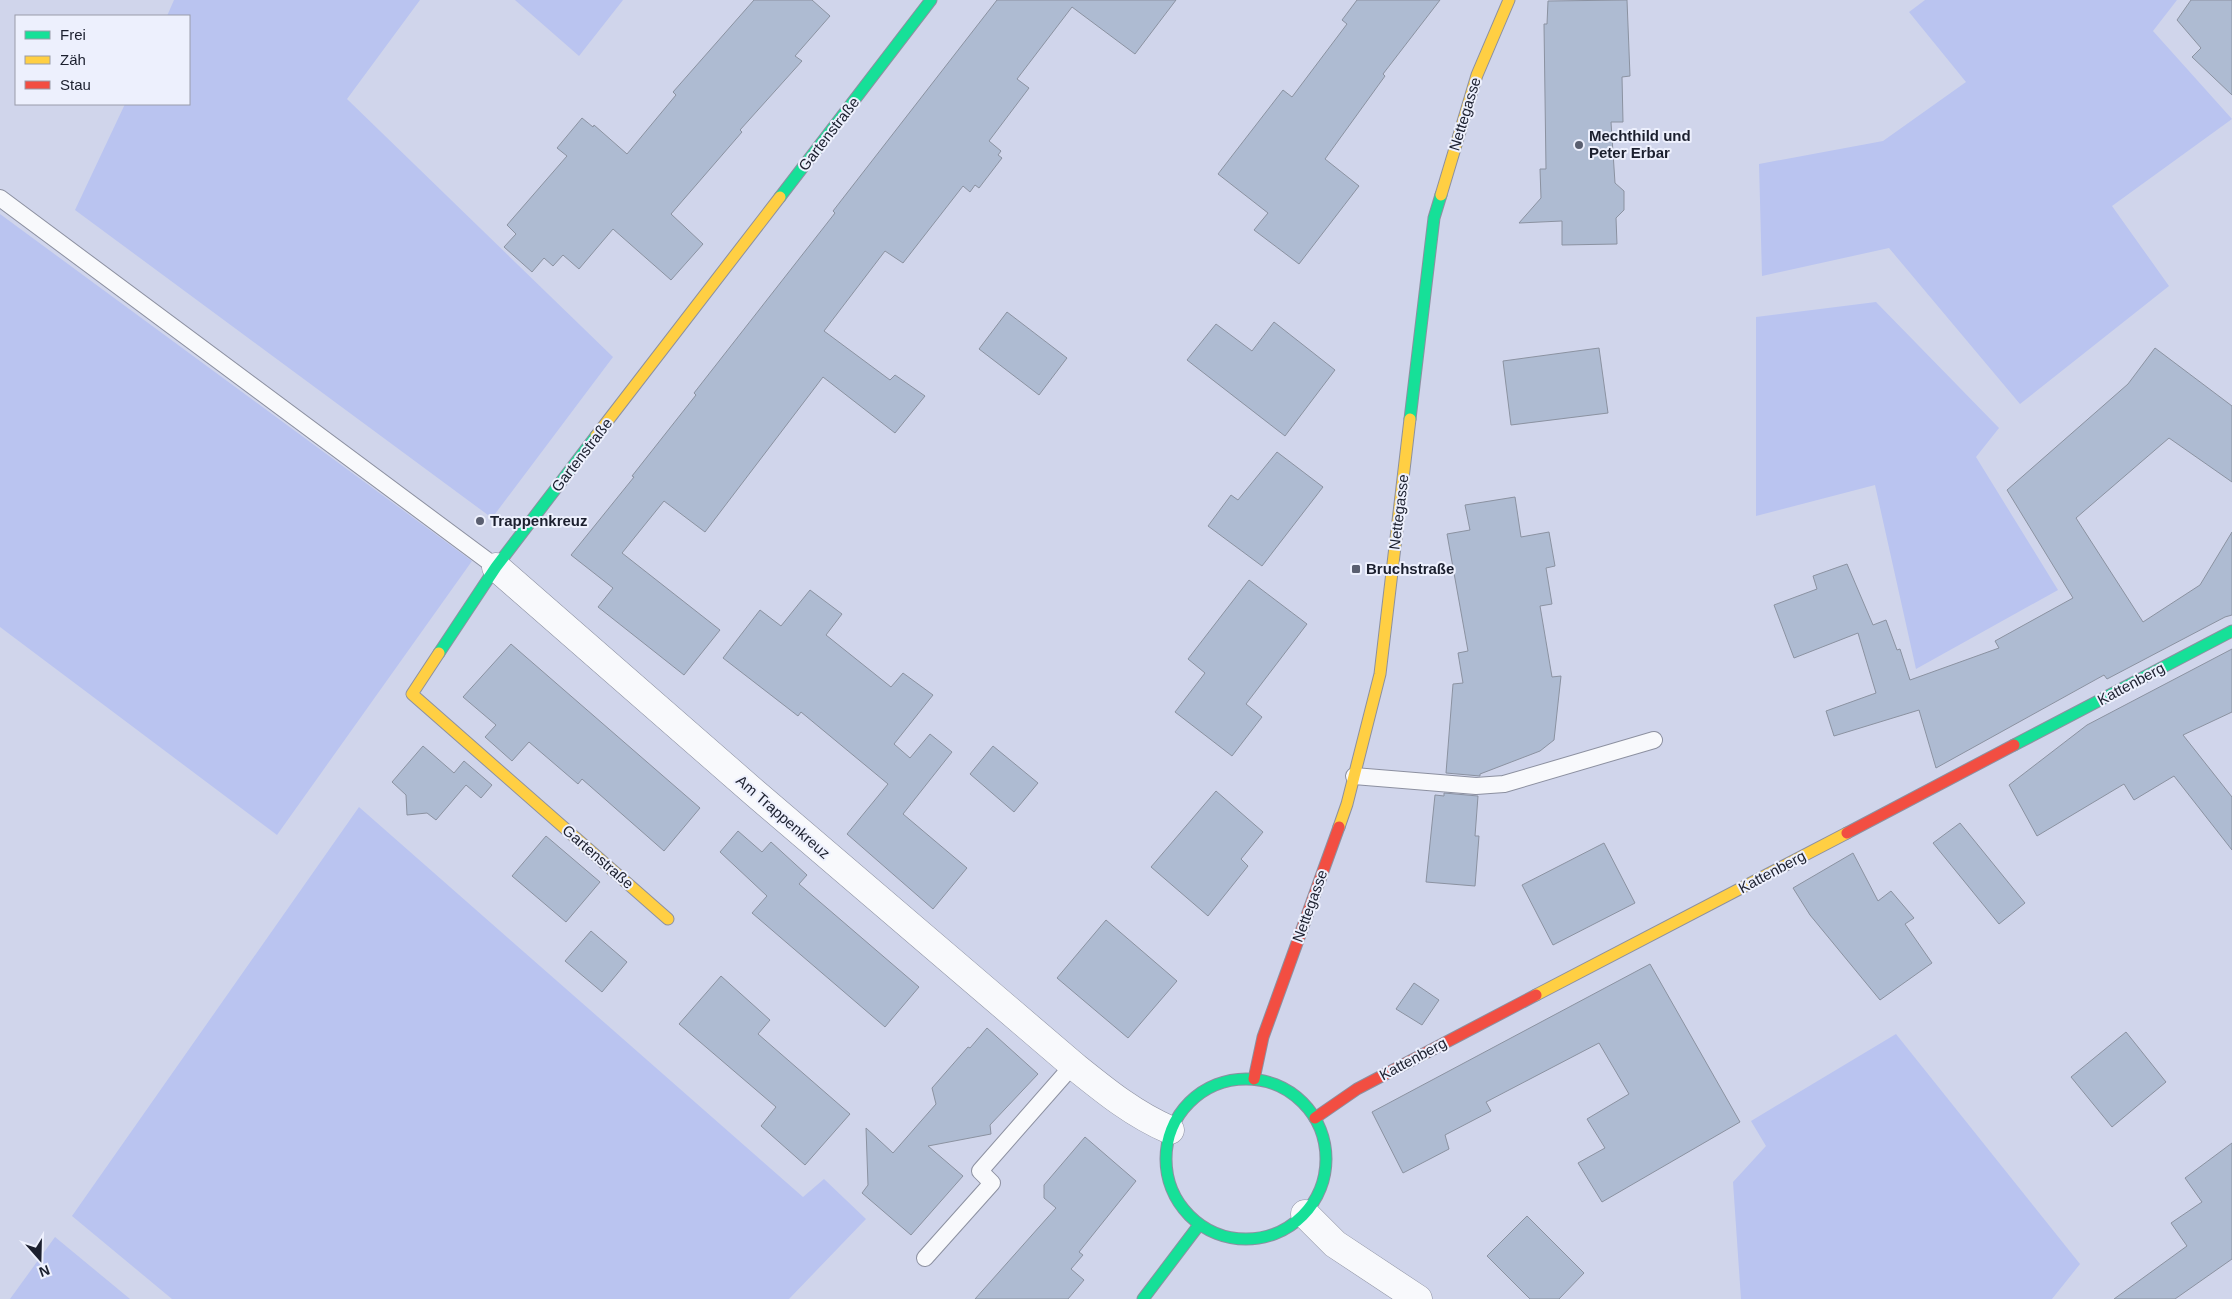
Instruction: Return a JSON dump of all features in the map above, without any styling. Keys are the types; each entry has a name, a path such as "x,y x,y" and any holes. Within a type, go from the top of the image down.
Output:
{"street":[{"name":"Gartenstraße","path":"668,918 412,694 496,567 931,0"},
{"name":"Nettegasse","path":"1254,1079 1263,1037 1347,804 1380,674 1434,218 1477,75 1509,0"},
{"name":"Am Trappenkreuz","path":"496,567 763,800 1073,1065 1109,1094 1145,1119 1170,1130"},
{"name":"Kattenberg","path":"1315,1118 1357,1089 2232,631"},
{"path":"1254,1079 1286,1090 1299,1099 1315,1118 1324,1142 1326,1168 1319,1192 1305,1214 1287,1229 1266,1237 1242,1240 1220,1236 1199,1225 1180,1206 1169,1182 1165,1156 1170,1130 1181,1112 1195,1096 1213,1086 1233,1080 1254,1079"},
{"path":"1305,1214 1334,1244 1418,1299"},
{"path":"1143,1299 1199,1225"}],"lane":[{"path":"0,198 496,567"},
{"path":"1354,776 1476,786 1504,784 1654,740"},
{"path":"925,1258 992,1183 980,1171 1073,1065"}],"shaded area":[{"path":"174,0 420,0 347,99 613,357 492,518 75,210 125,105 190,105 190,15 167,15"},
{"path":"515,0 623,0 579,56"},
{"path":"1925,0 2177,0 2153,31 2232,119 2112,206 2169,286 2020,404 1889,248 1762,276 1759,164 1883,141 1966,82 1909,12"},
{"path":"0,214 472,561 277,835 0,627"},
{"path":"1876,302 1999,428 1976,457 2058,590 1916,669 1875,485 1756,516 1756,317"},
{"path":"359,807 803,1197 824,1179 866,1219 789,1299 172,1299 72,1216"},
{"path":"1896,1034 2080,1264 2052,1299 1741,1299 1733,1182 1766,1146 1751,1121"},
{"path":"55,1237 130,1299 10,1299"}],"building":[{"path":"754,0 812,0 830,16 795,56 802,61 740,130 742,132 671,214 703,244 671,280 613,229 579,269 563,255 553,266 544,258 532,272 504,247 516,234 507,225 567,156 557,148 582,118 593,127 594,125 627,154 676,95 673,92"},
{"path":"997,0 1176,0 1135,54 1072,7 1017,79 1029,88 989,141 1001,151 998,155 1002,158 979,188 975,185 970,192 963,186 903,263 885,251 824,331 890,380 895,375 925,396 895,433 823,377 705,532 664,501 622,553 720,630 684,675 598,607 613,588 571,555 634,477 632,476 696,395 694,393 835,213 833,211"},
{"path":"1357,0 1440,0 1383,74 1385,76 1325,159 1359,186 1299,264 1254,230 1268,213 1218,174 1283,90 1292,97 1347,24 1342,20"},
{"path":"1627,0 1630,76 1622,77 1623,122 1611,122 1615,183 1624,191 1624,210 1616,218 1617,244 1562,245 1562,221 1519,223 1541,198 1540,169 1546,169 1544,24 1547,24 1548,1"},
{"path":"2191,0 2232,0 2232,95 2192,57 2201,48 2177,20"},
{"path":"1007,312 1067,358 1039,395 979,349"},
{"path":"1274,322 1335,370 1285,436 1187,360 1216,324 1252,351"},
{"path":"1599,348 1608,413 1511,425 1503,361"},
{"path":"2155,348 2232,406 2232,482 2169,438 2076,518 2143,622 2200,585 2232,532 2232,615 2107,679 2104,675 1936,768 1919,710 1834,736 1826,711 1876,693 1858,633 1794,658 1774,605 1817,589 1813,576 1847,564 1873,625 1886,620 1897,650 1900,649 1910,680 1999,648 1995,641 2073,598 2007,490 2128,384"},
{"path":"1277,452 1323,487 1262,566 1208,526 1231,495 1238,500"},
{"path":"1515,497 1521,537 1549,532 1555,566 1546,568 1552,604 1540,606 1552,677 1561,676 1554,740 1540,751 1480,774 1480,776 1446,773 1453,684 1463,683 1458,653 1468,651 1447,534 1470,530 1465,505"},
{"path":"1249,580 1307,624 1246,704 1262,717 1232,756 1175,712 1205,673 1188,659"},
{"path":"810,590 842,614 826,635 891,687 903,673 933,695 894,744 910,758 930,734 952,752 903,814 967,868 933,909 847,834 888,784 801,712 798,716 723,658 760,610 781,626"},
{"path":"511,644 700,808 664,851 582,779 578,784 529,742 512,761 485,737 496,725 463,697"},
{"path":"2232,649 2232,712 2183,735 2232,797 2232,850 2174,776 2134,800 2124,784 2037,836 2009,785 2087,725"},
{"path":"423,746 454,773 464,761 492,785 481,798 466,785 436,820 427,813 407,815 406,795 392,782"},
{"path":"993,746 1038,783 1014,812 970,774"},
{"path":"1216,791 1263,832 1241,859 1248,866 1208,916 1151,867"},
{"path":"1444,793 1478,796 1475,836 1479,836 1475,886 1426,882 1435,795 1444,796"},
{"path":"1960,823 2025,903 1999,924 1933,843"},
{"path":"738,831 762,852 771,842 807,875 799,884 919,987 885,1027 752,913 767,896 720,852"},
{"path":"546,836 600,882 566,922 512,876"},
{"path":"1604,843 1635,903 1553,945 1522,885"},
{"path":"1853,853 1878,901 1891,891 1914,918 1905,924 1932,963 1880,1000 1810,915 1793,888"},
{"path":"1106,920 1177,981 1128,1038 1057,978"},
{"path":"591,931 627,962 602,992 565,961"},
{"path":"1650,964 1740,1122 1602,1202 1578,1163 1605,1148 1587,1119 1629,1094 1599,1043 1486,1102 1491,1111 1445,1135 1449,1149 1403,1173 1372,1112"},
{"path":"721,976 770,1020 758,1034 850,1114 805,1165 761,1126 776,1107 679,1024"},
{"path":"1414,983 1439,1000 1422,1025 1396,1009"},
{"path":"987,1028 1038,1074 990,1125 991,1134 928,1146 963,1176 911,1235 862,1193 868,1185 866,1128 893,1153 936,1104 932,1088"},
{"path":"2126,1032 2166,1082 2112,1127 2071,1077"},
{"path":"1085,1137 1136,1181 1079,1252 1083,1255 1071,1269 1084,1280 1068,1299 975,1299 1056,1208 1044,1198 1044,1185"},
{"path":"2232,1143 2232,1259 2175,1299 2114,1299 2187,1246 2171,1223 2202,1202 2185,1178"},
{"path":"1527,1216 1584,1273 1559,1299 1530,1299 1487,1256"}],"traffic: fast":[{"path":"780,197 931,0"},
{"path":"1410,419 1434,218 1441,195"},
{"path":"439,653 496,567 596,436"},
{"path":"2014,745 2232,631"},
{"path":"1238,1079 1254,1079 1284,1088 1303,1102 1320,1128 1326,1151 1326,1159 1326,1167 1320,1190 1303,1216 1284,1230 1269,1236 1254,1239 1238,1239 1208,1230 1184,1210 1175,1197 1169,1182 1166,1167 1166,1151 1175,1121 1195,1097 1208,1088 1223,1082 1238,1079"},
{"path":"1143,1299 1199,1225"}],"traffic: slow":[{"path":"1441,195 1477,75 1509,0"},
{"path":"596,436 780,197"},
{"path":"1339,827 1347,804 1380,674 1410,419"},
{"path":"439,653 412,694 668,919"},
{"path":"1536,995 1847,833"}],"traffic: jam":[{"path":"1847,833 2014,745"},
{"path":"1254,1079 1263,1037 1339,827"},
{"path":"1315,1118 1357,1089 1536,995"}],"place":[{"name":"Mechthild und Peter Erbar","path":"1579,145"},
{"name":"Trappenkreuz","path":"480,521"},
{"name":"Bruchstraße","path":"1356,569"}]}
